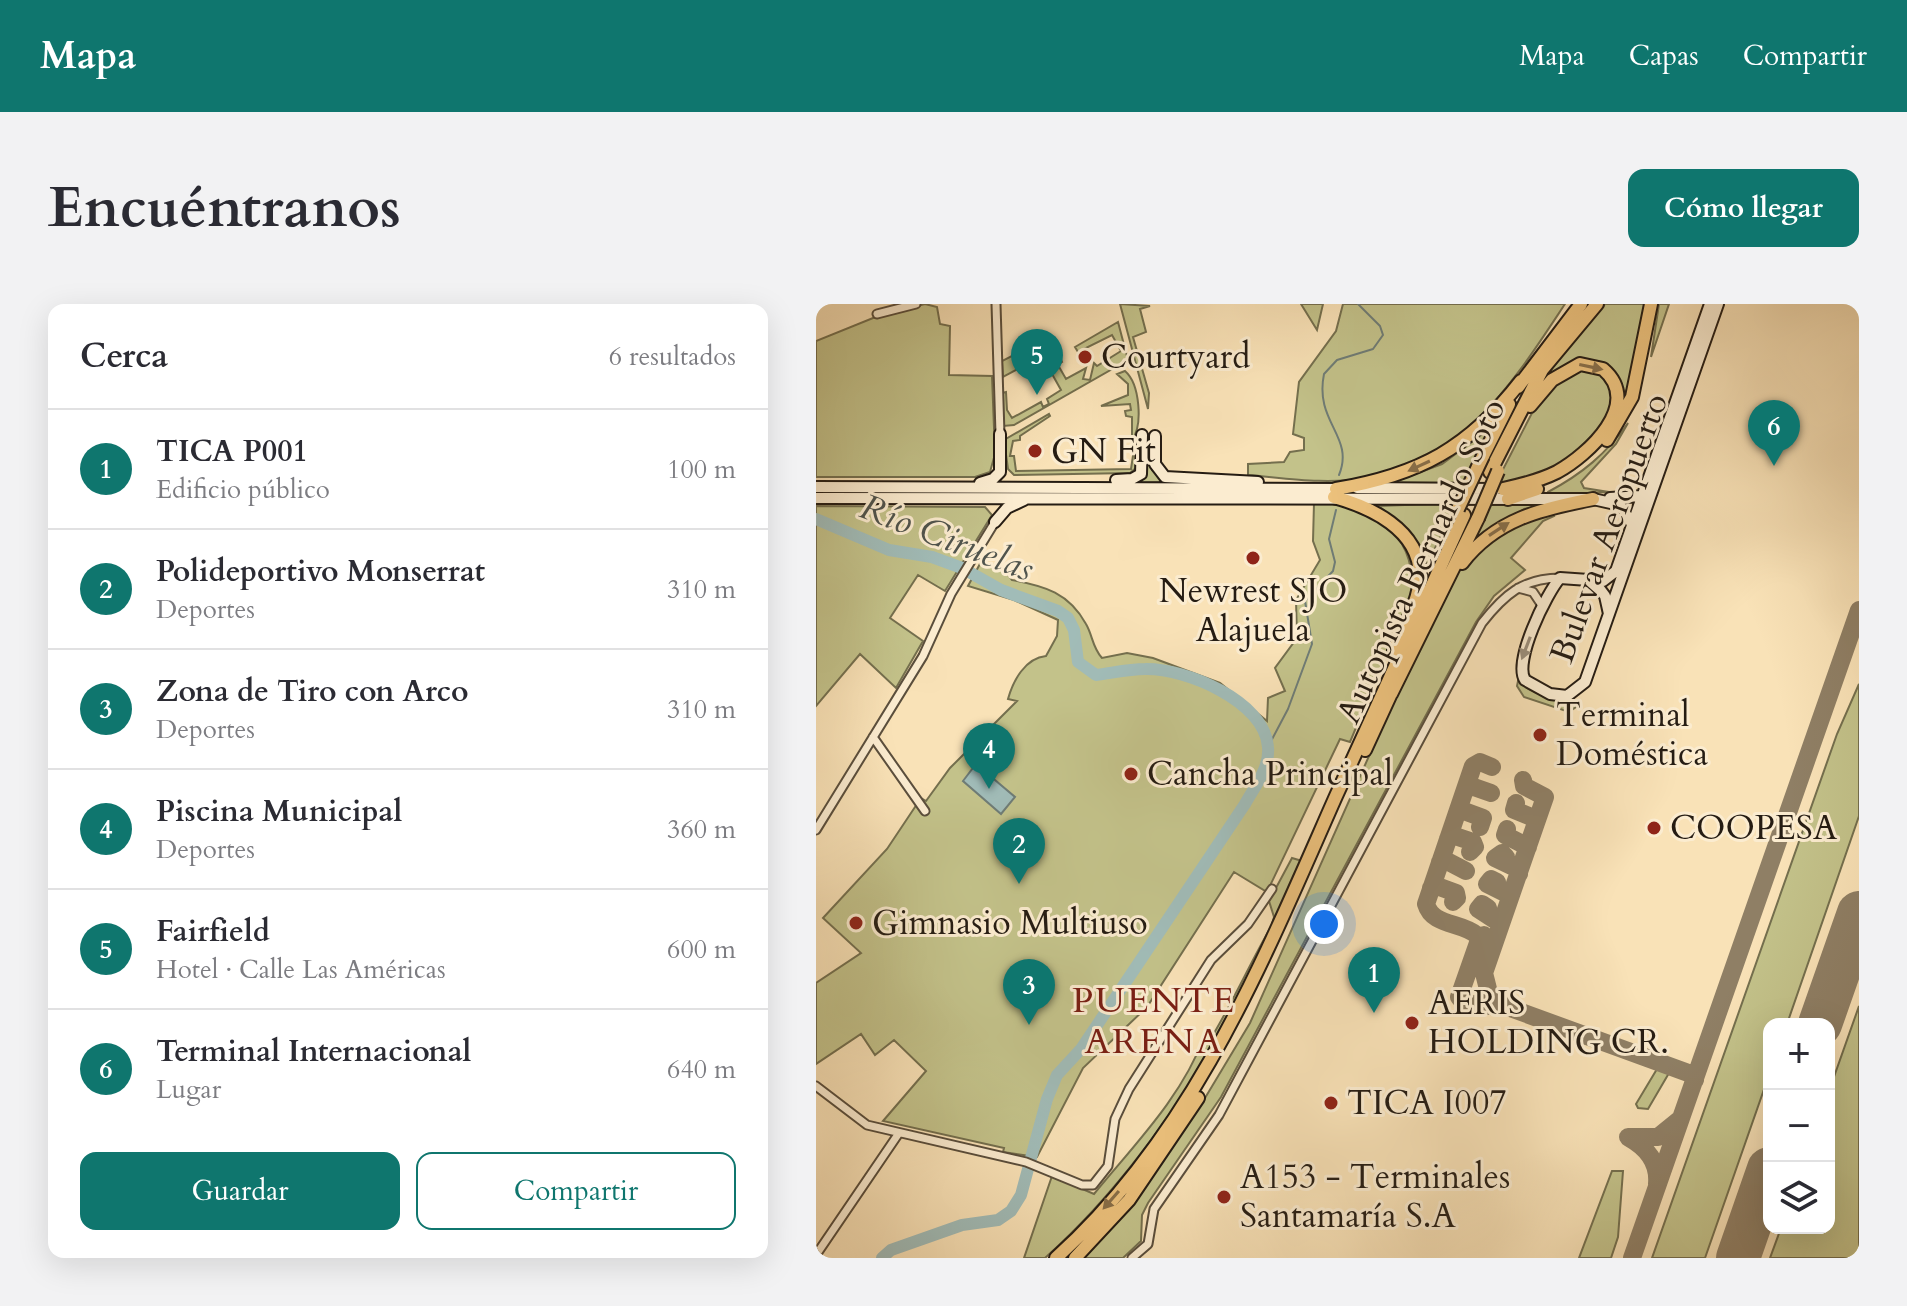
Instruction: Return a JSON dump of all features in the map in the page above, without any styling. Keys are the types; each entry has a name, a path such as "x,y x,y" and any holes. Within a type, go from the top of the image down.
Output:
{"highway":[{"path":"1556,344 1581,304"},
{"path":"1556,344 1597,304"},
{"path":"1505,494 1569,473 1599,449 1618,426 1632,397 1651,304"},
{"name":"Autopista Bernardo Soto","path":"1490,472 1530,406 1556,344"},
{"name":"Autopista Bernardo Soto","path":"1434,611 1483,456 1528,382 1556,344"},
{"name":"Autopista Bernardo Soto","path":"1056,1258 1146,1158 1208,1068 1247,994 1467,514 1556,344"},
{"path":"1505,494 1545,478 1587,450 1614,415 1617,392 1603,369 1580,364 1552,380 1530,406"},
{"path":"1335,493 1376,482 1436,458 1482,426 1528,382"},
{"name":"Autopista Bernardo Soto","path":"1490,472 1528,382"},
{"path":"1304,868 1321,816 1411,610 1419,581 1416,558 1392,524 1364,506 1335,493"},
{"path":"1382,702 1463,562 1493,532 1533,512 1593,499"},
{"name":"Autopista Bernardo Soto","path":"1075,1258 1138,1188 1172,1141 1219,1063 1269,964 1382,702"}],"main road":[{"name":"Bulevar Aeropuerto","path":"1710,304 1616,571 1607,581 1560,578 1551,588 1520,663 1521,675 1541,690 1562,697 1577,692 1585,682 1718,304"},
{"path":"956,486 988,481 999,474 1000,434"},
{"path":"1013,486 1067,480 1132,479 1143,470 1142,435"},
{"path":"1155,436 1155,464 1165,477 1229,479 1320,488 1335,493"},
{"path":"819,492 956,486 1320,488"},
{"path":"819,492 1029,498 1335,493 1505,494 1593,499 1642,496"},
{"path":"987,497 997,509 995,522"},
{"path":"995,522 1007,508 1029,498"},
{"path":"1593,499 1620,505 1632,524"},
{"path":"1593,580 1605,596 1609,616"}],"street":[{"path":"877,314 916,304"},
{"path":"996,304 1000,434"},
{"path":"816,830 923,656 960,582 995,522"},
{"path":"1132,1258 1148,1244 1154,1209 1219,1115 1482,623 1516,587 1537,580 1560,578"},
{"path":"1516,587 1533,592 1543,607"},
{"path":"873,737 925,811"},
{"path":"816,1086 867,1125 1026,1162 1086,1186 1093,1185 1108,1166 1115,1119 1129,1089 1211,960 1248,924 1272,889"},
{"path":"816,1255 899,1133"}],"shaded area":[{"path":"925,304 937,307 940,324 950,326 949,375 992,376 995,454 990,472 975,477 816,477 816,341 878,316"},
{"path":"1120,304 1150,306 1140,309 1146,332 1133,337 1149,393 1148,409"},
{"path":"1301,304 1323,304 1317,330"},
{"path":"1343,304 1565,304 1526,362 1483,414 1431,454 1400,468 1350,480 1248,475 1248,464 1284,462 1290,452 1304,450 1304,438 1293,434 1299,382 1336,331"},
{"path":"1605,304 1647,304 1628,390 1624,391 1602,368 1588,360 1544,383 1556,361"},
{"path":"1659,304 1669,304 1651,357"},
{"path":"1118,322 1128,360 1014,425 1003,426 1002,393 1006,392 1007,410 1012,418 1041,402 1043,407 1049,404 1047,399 1061,390 1042,356 1003,377 1002,361 1051,336 1062,362 1058,365 1066,379 1086,368 1083,379 1090,380 1094,363 1097,366 1121,351 1112,335 1078,352 1075,347"},
{"path":"1586,368 1603,376 1611,386 1612,399 1608,413 1589,441 1566,462 1550,471 1495,485 1533,411 1557,382"},
{"path":"1125,371 1137,395 1138,425 1132,440 1132,417 1126,416 1125,411 1131,410 1130,404 1101,406 1128,395 1128,384 1117,374"},
{"path":"1049,414 1020,436 1020,440 1013,441 1010,456 1014,456 1016,471 1131,469 1134,449 1138,449 1137,467 1130,473 1014,475 1008,469 1004,440"},
{"path":"1628,423 1616,444 1581,482 1584,488 1609,492 1548,495 1548,492 1592,462"},
{"path":"1492,427 1464,483 1391,483 1442,464"},
{"path":"1147,442 1152,442 1152,470 1166,482 1131,483 1137,480"},
{"path":"1560,502 1524,509 1467,550 1487,504"},
{"path":"1314,503 1354,508 1386,525 1406,553 1412,594 1350,742 1340,739 1267,892 1234,872 1147,1007 1083,1068 1037,1157 1003,1152 1004,1148 883,1121 926,1071 894,1040 875,1055 861,1034 816,1064 816,983 861,953 823,918 887,849 921,798 926,801 950,768 1017,701 1008,699 1017,678 1032,661 1046,656 1057,636 1058,620 1014,600 968,586 981,562 1002,567 1012,580 1045,588 1064,598 1079,613 1102,658 1127,653 1153,658 1220,683 1267,721 1268,698 1285,691 1275,668 1297,638 1296,600 1320,560 1313,541"},
{"path":"1456,503 1424,572 1393,518 1379,506"},
{"path":"816,506 985,507 992,515 945,591 918,575 890,618 923,641 896,688 860,654 816,706"},
{"path":"1551,510 1554,516 1543,521 1511,558 1525,570 1494,596 1476,622 1221,1097 1148,1203 1142,1215 1141,1241 1123,1258 1084,1258 1138,1195 1199,1108 1250,1023 1439,599 1451,580 1486,544"},
{"path":"1518,681 1545,696 1575,700 1576,707 1569,712 1524,697 1517,686"},
{"path":"1859,684 1859,816 1789,1018 1763,1018 1763,1092 1705,1258 1652,1258 1837,734"},
{"path":"1292,858 1302,861 1263,955 1228,1022 1183,1095 1132,1165 1076,1229 1045,1258 1024,1258 1052,1176 1094,1194 1170,1100 1195,1059 1204,1037 1210,1040 1272,925 1274,917 1269,901"},
{"path":"1859,1006 1859,1258 1770,1258 1779,1234 1835,1234 1835,1074"},
{"path":"1657,1069 1669,1073 1648,1109 1638,1108 1636,1104"},
{"path":"1612,1171 1623,1171 1618,1237 1611,1258 1579,1258"}],"water":[{"path":"976,764 1015,797 1001,814 963,781"}],"waterway":[{"path":"1339,475 1342,450 1324,405 1324,374 1337,360 1373,349 1383,335 1380,326 1358,304"},
{"path":"1268,747 1288,709 1312,644 1305,601 1333,571 1335,562 1329,539 1336,510"},
{"name":"Río Ciruelas","path":"816,519 889,550 932,557 962,568 1001,590 1058,611 1068,618 1074,630 1078,662 1096,675 1139,669 1162,670 1181,674 1220,690 1253,715 1263,730 1268,747 1264,770 1245,804 1081,1049 1057,1075 1047,1099 1021,1195 1011,1211 998,1220 962,1225 891,1250 882,1258"}],"taxiway":[{"path":"1632,1258 1859,610"},
{"path":"1487,961 1484,946 1478,937 1470,930 1439,919 1426,904 1473,766 1480,762 1492,767"},
{"path":"1523,780 1524,786 1545,797 1484,973 1491,1001 1691,1074 1695,1080"},
{"path":"1466,787 1491,793"},
{"path":"1516,803 1514,810 1534,818 1536,822"},
{"path":"1457,813 1464,811 1483,818 1480,827"},
{"path":"1507,829 1505,835 1528,847"},
{"path":"1448,839 1452,835 1473,842 1475,847 1470,852"},
{"path":"1506,857 1502,853 1495,858 1516,868 1519,874"},
{"path":"1440,862 1445,860 1466,871"},
{"path":"1497,882 1491,879 1487,884 1507,894 1509,900"},
{"path":"1431,888 1437,886 1456,893 1457,898 1453,902"},
{"path":"1488,908 1482,904 1478,909 1501,924"},
{"path":"1484,935 1479,940 1459,997 1464,1003 1499,1007"},
{"path":"1628,1137 1658,1137 1679,1120"},
{"path":"1629,1138 1650,1156 1656,1169 1657,1184"}],"runway":[{"path":"1822,1018 1859,913"},
{"path":"1738,1258 1763,1186"}],"place":[{"name":"Courtyard","path":"1085,357"},
{"name":"Fairfield","path":"1037,395"},
{"name":"GN Fit","path":"1035,451"},
{"name":"Terminal Internacional","path":"1774,466"},
{"name":"Newrest SJO Alajuela","path":"1253,558"},
{"name":"Terminal Doméstica","path":"1540,735"},
{"name":"Cancha Principal","path":"1131,774"},
{"name":"Piscina Municipal","path":"989,789"},
{"name":"COOPESA","path":"1654,828"},
{"name":"Polideportivo Monserrat","path":"1019,884"},
{"name":"Gimnasio Multiuso","path":"856,923"},
{"name":"TICA P001","path":"1374,1013"},
{"name":"AERIS HOLDING CR.","path":"1412,1023"},
{"name":"Zona de Tiro con Arco","path":"1029,1025"},
{"name":"TICA I007","path":"1331,1103"},
{"name":"A153 - Terminales Santamaría S.A","path":"1224,1197"}],"district":[{"name":"PUENTE ARENA","path":"1154,1020"}]}
